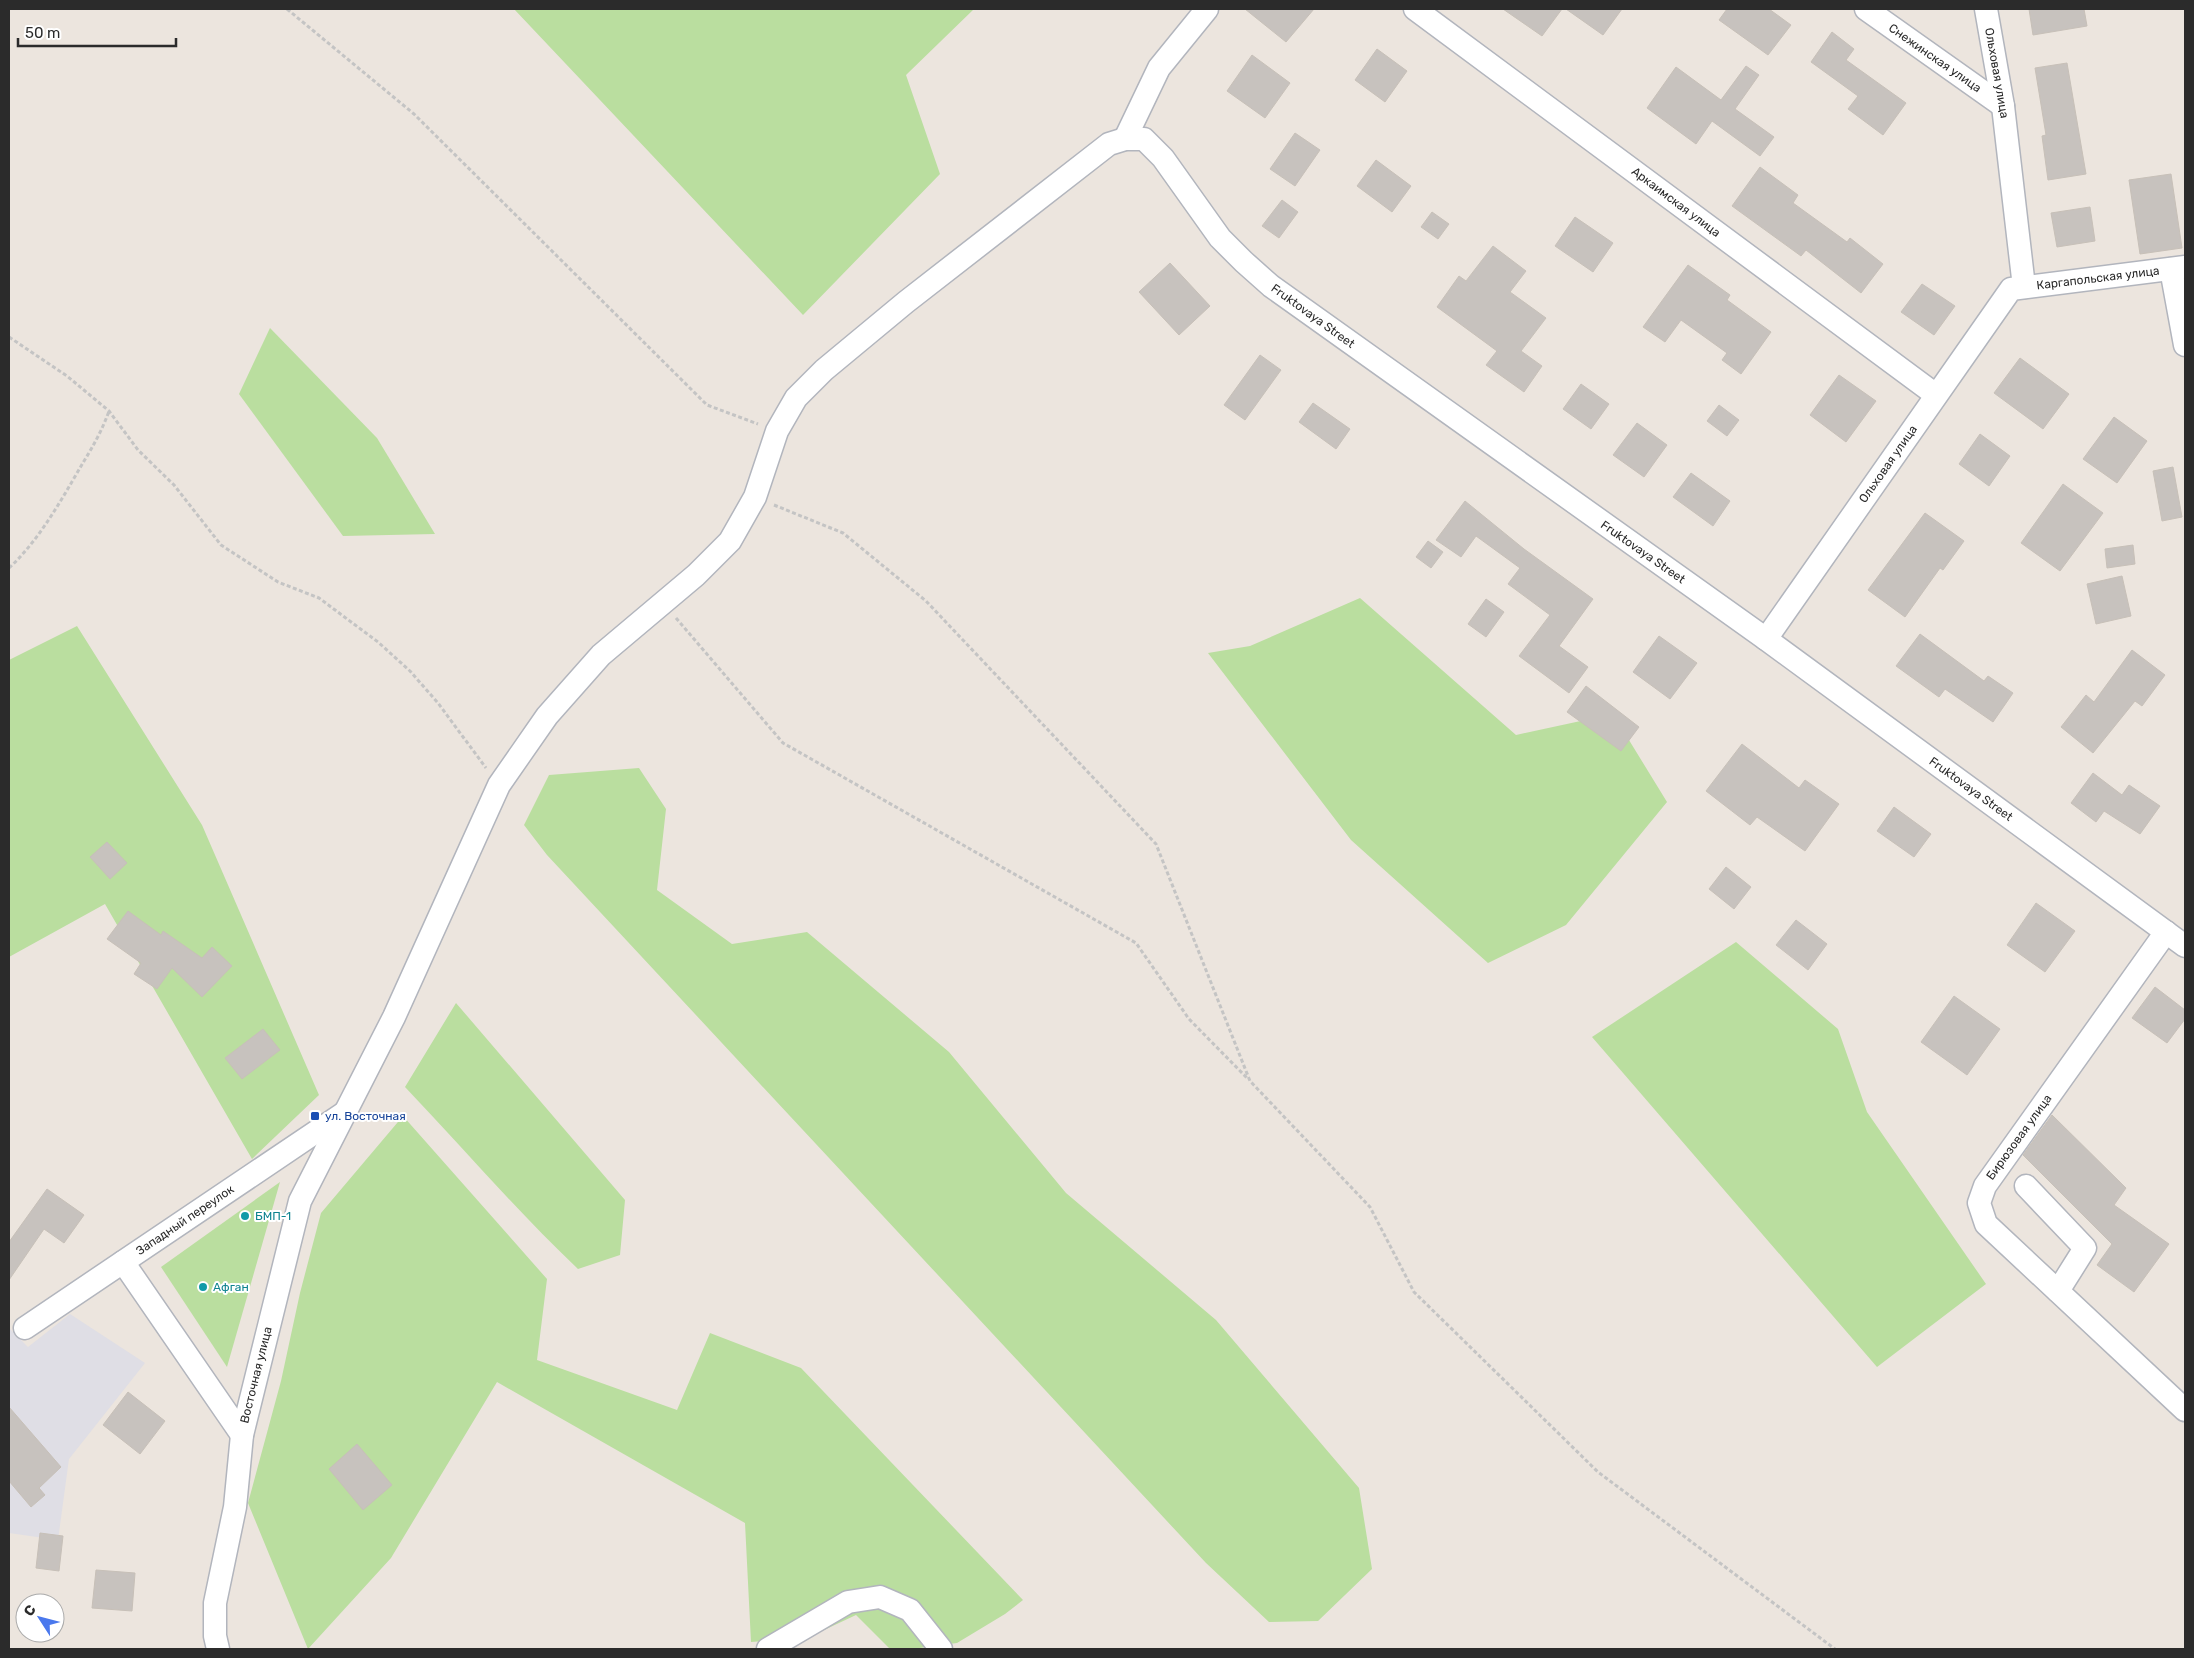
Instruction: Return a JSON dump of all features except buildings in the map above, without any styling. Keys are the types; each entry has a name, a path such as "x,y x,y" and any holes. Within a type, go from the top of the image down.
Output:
{"street":[{"path":"1125,139 1159,68 1207,9"},
{"name":"Аркаимская улица","path":"1415,9 1936,395"},
{"name":"Снежинская улица","path":"1866,9 2003,106"},
{"name":"Ольховая улица","path":"1766,639 1936,395 2018,288 2003,106 1986,9"},
{"name":"Восточная улица","path":"218,1649 214,1636 215,1603 235,1507 242,1435 300,1201 394,1017 499,784 547,716 601,655 696,575 730,541 755,497 777,431 796,398 824,370 906,302 1086,160 1109,144 1125,139"},
{"name":"Fruktovaya Street","path":"1125,139 1144,140 1164,158 1220,238 1271,286 1766,639 2185,946"},
{"path":"2178,268 2185,345"},
{"name":"Каргапольская улица","path":"2018,288 2178,268"},
{"name":"Бирюзовая улица","path":"2166,932 1984,1186 1979,1203 1986,1224 2185,1410"},
{"name":"Западный переулок","path":"25,1328 345,1113"},
{"path":"2026,1186 2086,1248 2058,1291"},
{"path":"123,1262 242,1435"},
{"path":"768,1649 848,1602 880,1597 910,1610 941,1649"}],"path":[{"path":"287,9 414,114 707,405 777,431"},
{"path":"9,337 67,376 109,411 138,450 174,486 221,545 278,582 319,598 378,642 410,671 438,703 499,784"},
{"path":"9,568 22,557 55,509 98,439 109,411"},
{"path":"755,497 843,533 926,601 1156,844 1250,1081"},
{"path":"663,603 783,743 1136,943 1189,1019 1370,1207 1414,1292 1598,1472 1835,1649"}],"shaded area":[{"path":"70,1314 145,1363 69,1459 58,1540 9,1533 9,1328 28,1347"}],"green space":[{"path":"514,9 974,9 906,75 940,174 803,315"},
{"path":"270,328 377,438 435,534 343,536 239,394"},
{"path":"1360,598 1516,735 1613,714 1667,802 1566,925 1488,963 1351,840 1208,653 1250,646"},
{"path":"77,626 202,825 319,1095 252,1159 105,904 9,957 9,660"},
{"path":"639,768 666,809 657,890 732,944 807,932 949,1052 1066,1193 1216,1320 1359,1488 1372,1569 1318,1621 1269,1622 1206,1563 547,855 524,825 549,775"},
{"path":"1736,942 1838,1029 1867,1112 1986,1284 1877,1367 1592,1037"},
{"path":"456,1003 625,1200 620,1255 578,1269 512,1202 405,1087"},
{"path":"403,1116 547,1279 537,1360 677,1410 710,1333 801,1368 1023,1600 1005,1614 957,1643 912,1649 890,1649 856,1615 807,1638 751,1642 745,1523 497,1382 391,1558 308,1649 248,1503 281,1381 300,1293 321,1213"},
{"path":"280,1182 227,1367 161,1267"}],"place":[{"name":"ул. Восточная","path":"315,1116"},
{"name":"БМП-1","path":"245,1216"},
{"name":"Афган","path":"203,1287"}]}
